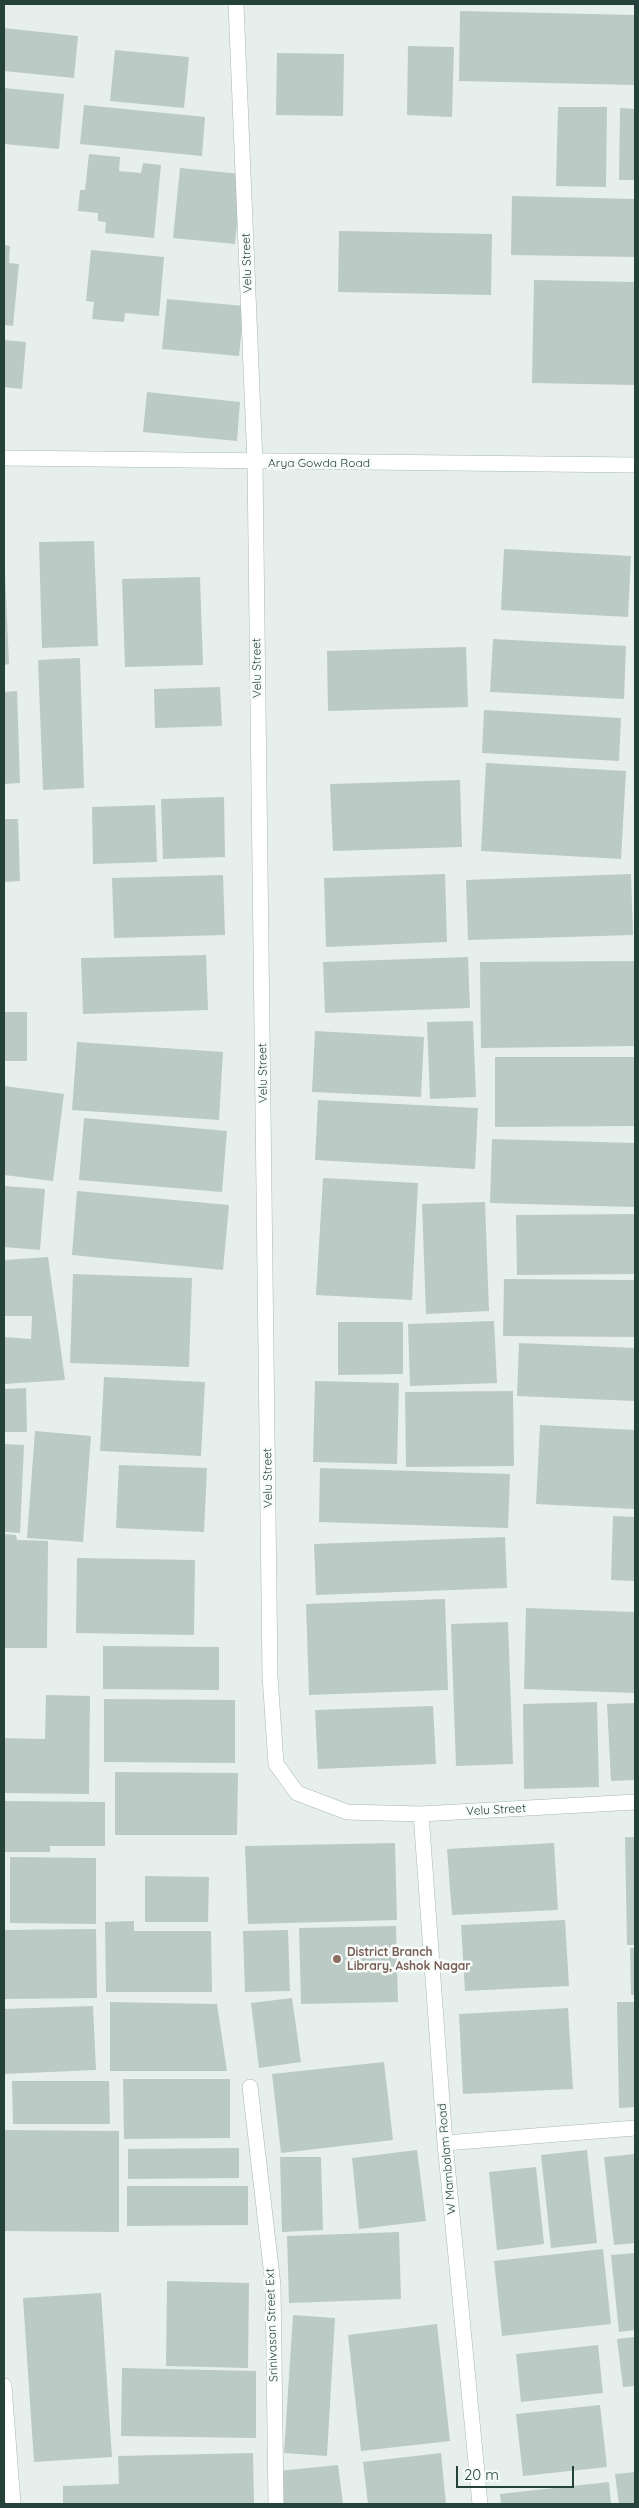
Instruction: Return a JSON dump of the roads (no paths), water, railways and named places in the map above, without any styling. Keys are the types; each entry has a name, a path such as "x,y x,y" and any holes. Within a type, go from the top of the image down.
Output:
{"street":[{"name":"Velu Street","path":"236,4 255,462 270,1676 276,1764 297,1793 347,1812 421,1814 635,1802"},
{"name":"Arya Gowda Road","path":"4,458 255,462 635,464"},
{"name":"W Mambalam Road","path":"421,1814 445,2143 480,2504"},
{"name":"Srinivasan Street Ext","path":"250,2087 273,2285 276,2504"},
{"path":"445,2143 635,2128"},
{"path":"4,2386 13,2504"}],"place":[{"name":"District Branch Library, Ashok Nagar","path":"337,1959"}]}
